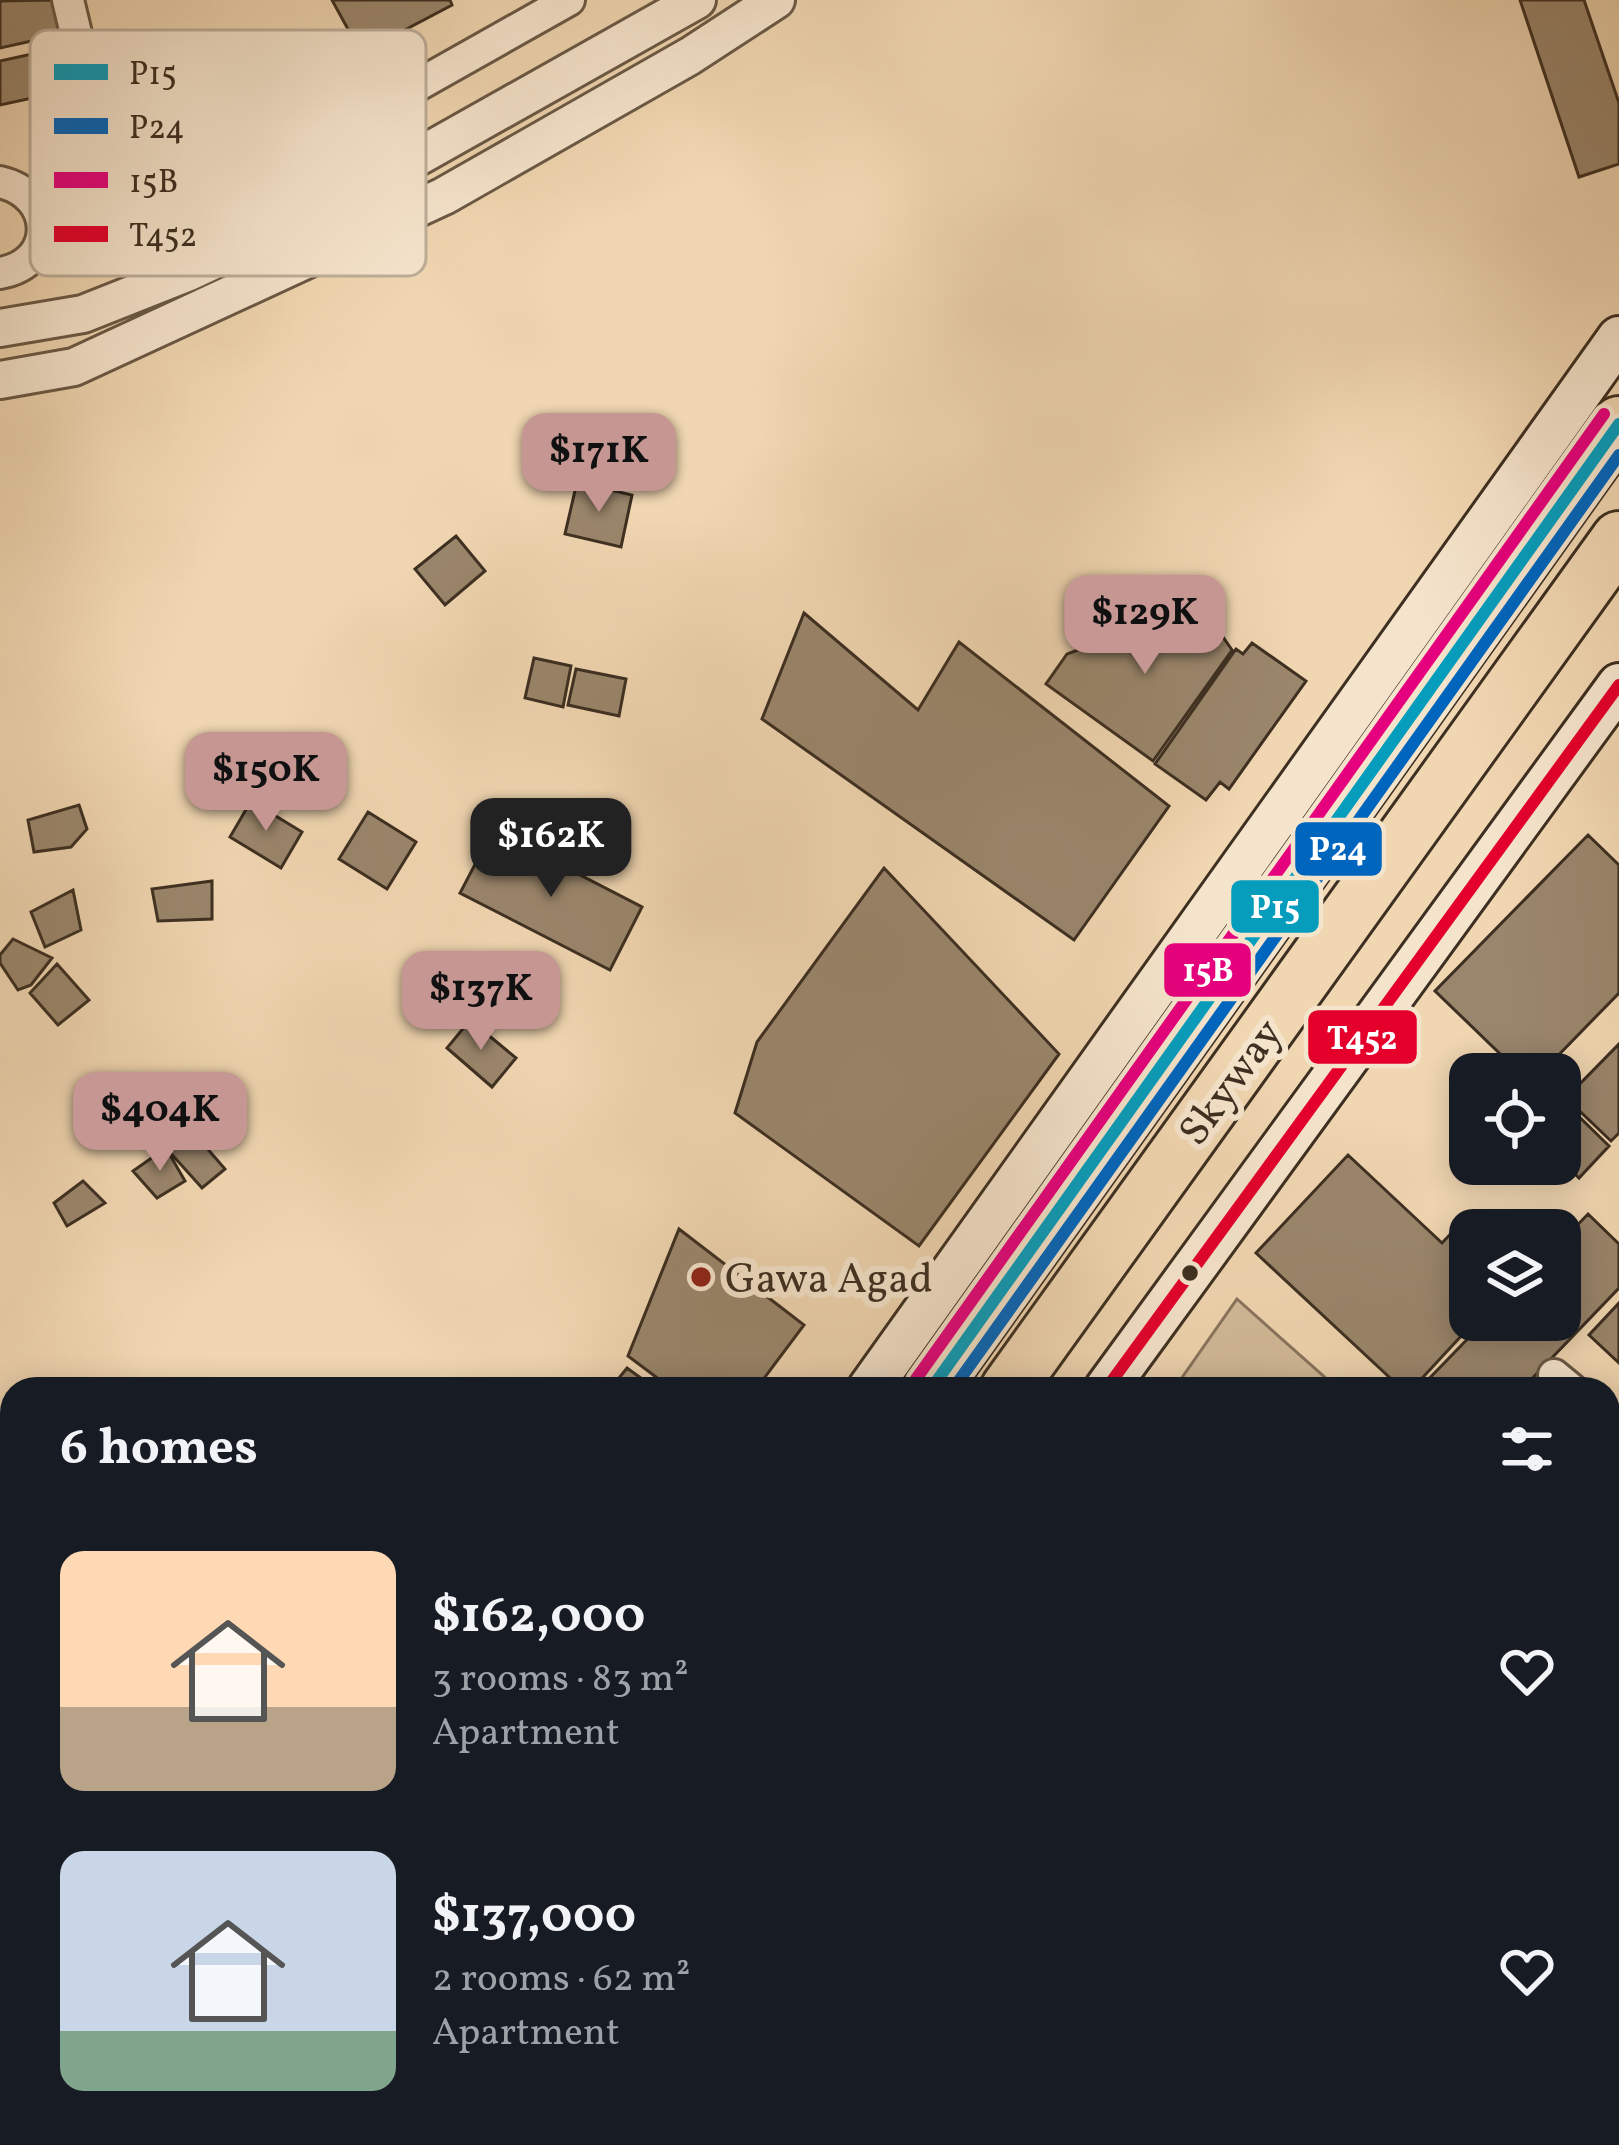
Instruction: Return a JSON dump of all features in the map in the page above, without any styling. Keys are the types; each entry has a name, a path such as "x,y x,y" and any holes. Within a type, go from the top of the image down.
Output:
{"highway":[{"path":"940,1377 1619,424"},
{"name":"Skyway","path":"965,1377 1619,463"},
{"name":"Skyway","path":"1017,1377 1619,539"},
{"path":"1061,1377 1619,590"}],"main road":[{"path":"878,1377 1619,338"},
{"path":"1115,1377 1619,686"}],"street":[{"path":"68,0 75,30"},
{"path":"426,80 568,0"},
{"path":"426,155 697,0"},
{"path":"426,204 690,56 776,0"},
{"path":"0,182 30,198"},
{"path":"0,273 30,260"},
{"path":"0,328 82,314 179,276"},
{"path":"0,380 74,367 271,276"}],"shaded area":[{"path":"1237,1299 1325,1377 1182,1377"}],"building":[{"path":"56,0 62,30 30,30 30,41 0,48 0,1"},
{"path":"332,0 450,0 452,5 405,30 348,30"},
{"path":"1520,0 1584,0 1619,103 1619,164 1579,177"},
{"path":"30,54 30,98 0,105 0,61"},
{"path":"577,482 632,495 621,547 565,534"},
{"path":"456,536 485,571 445,605 415,569"},
{"path":"1200,604 1232,650 1153,761 1046,684 1067,654"},
{"path":"804,613 918,710 959,642 1169,806 1074,940 762,719"},
{"path":"1252,643 1306,681 1229,789 1220,782 1206,800 1155,764 1236,649 1243,654"},
{"path":"534,658 571,666 563,707 525,698"},
{"path":"576,669 626,679 619,716 568,705"},
{"path":"251,801 302,832 281,868 230,837"},
{"path":"79,805 87,829 71,847 34,852 28,820"},
{"path":"368,812 416,842 387,889 339,859"},
{"path":"493,830 642,907 610,970 460,893"},
{"path":"1588,835 1619,865 1619,993 1560,1053 1499,1053 1435,991"},
{"path":"884,868 1059,1054 919,1246 735,1113 757,1042"},
{"path":"212,881 212,919 158,921 152,889"},
{"path":"73,890 81,930 45,947 31,912"},
{"path":"13,939 52,958 31,985 18,990 0,963 0,955"},
{"path":"57,964 89,1000 58,1025 30,993"},
{"path":"470,1020 516,1058 492,1087 447,1048"},
{"path":"1619,1044 1619,1133 1611,1141 1581,1112 1581,1083"},
{"path":"1581,1119 1609,1146 1581,1176"},
{"path":"186,1124 225,1169 202,1188 166,1148"},
{"path":"166,1148 185,1181 157,1198 133,1171"},
{"path":"1348,1155 1442,1243 1449,1236 1449,1341 1457,1341 1423,1377 1389,1377 1256,1253"},
{"path":"83,1181 105,1203 67,1226 54,1203"},
{"path":"1588,1214 1619,1244 1619,1288 1581,1328 1581,1221"},
{"name":"Gawa Agad","path":"679,1229 804,1325 765,1377 656,1377 628,1356"},
{"path":"1619,1303 1619,1363 1589,1335"},
{"path":"1466,1341 1568,1341 1534,1377 1431,1377"}],"transit line":[{"name":"15B","path":"917,1377 1604,414"},
{"name":"P15","path":"940,1377 1619,424"},
{"name":"P24","path":"962,1377 1619,455"},
{"name":"T452","path":"1115,1377 1619,685"}],"place":[{"name":"Gawa Agad","path":"701,1277"}]}
